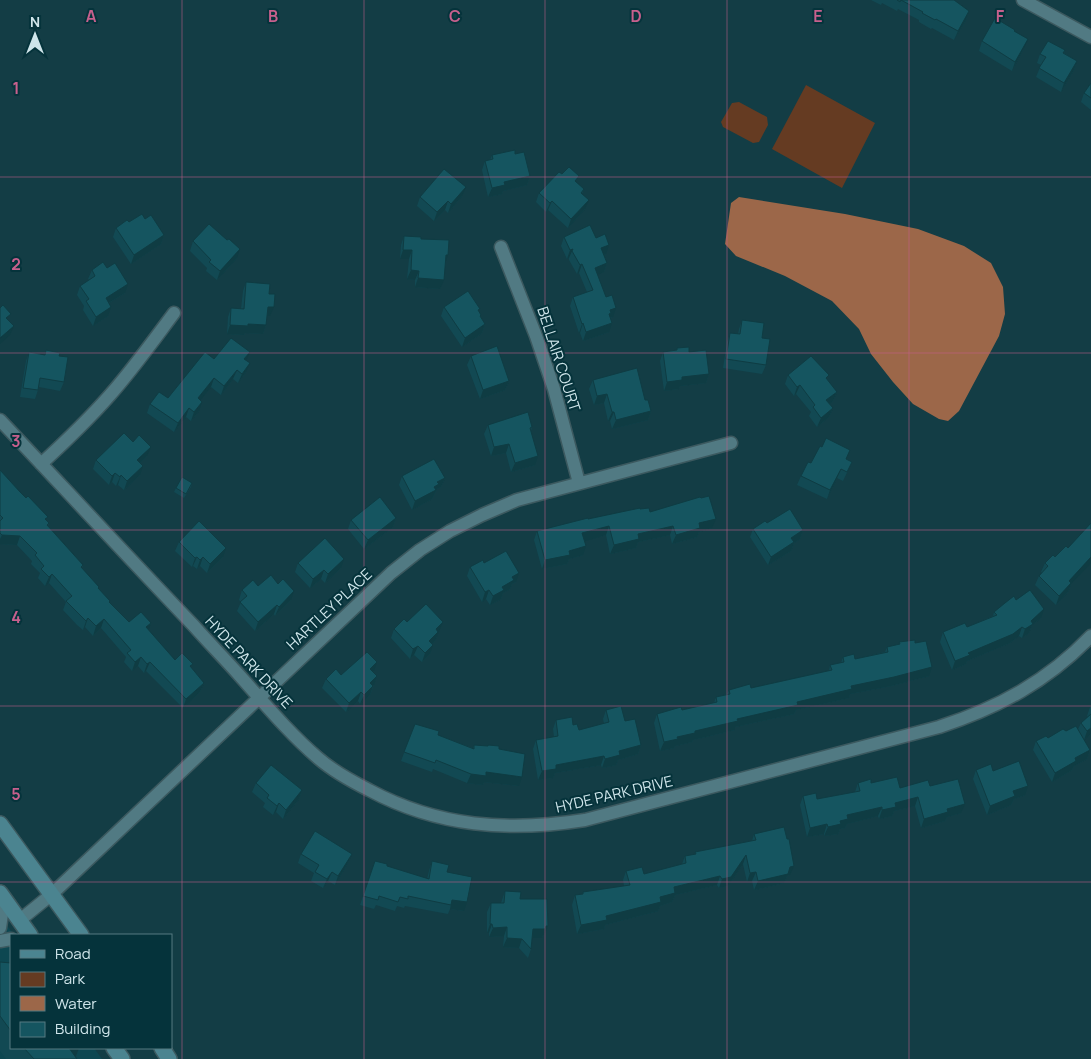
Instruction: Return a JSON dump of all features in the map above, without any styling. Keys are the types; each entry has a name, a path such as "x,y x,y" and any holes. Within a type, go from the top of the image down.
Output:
{"main road":[{"path":"0,824 81,934"},
{"path":"0,895 29,934"}],"street":[{"path":"1023,0 1091,38"},
{"name":"BELLAIR COURT","path":"501,247 536,336 554,389 579,483"},
{"path":"41,464 109,396 139,361 174,313"},
{"name":"HYDE PARK DRIVE","path":"0,420 298,740 320,760 352,782 382,797 421,812 446,819 479,825 512,827 552,826 585,820 939,727 973,716 1006,701 1036,683 1091,636"},
{"name":"HARTLEY PLACE","path":"20,920 52,894 391,573 420,550 450,531 517,500 731,443"},
{"path":"0,895 3,908 0,928"}],"shaded area":[{"path":"0,916 13,934 10,934 10,1049 95,1049 102,1059 0,1059"}],"green space":[{"path":"806,85 875,123 842,188 772,149"},
{"path":"739,102 767,117 768,125 759,142 753,143 723,127 721,122 732,103"}],"water":[{"path":"739,197 845,214 918,229 964,246 991,263 1003,287 1005,314 999,336 959,411 948,421 939,419 913,404 871,354 859,329 832,301 785,276 736,256 725,244 731,203"}],"building":[{"path":"901,0 954,0 969,11 958,31"},
{"path":"995,18 1028,39 1015,62 982,41"},
{"path":"1048,41 1065,50 1063,53 1077,61 1064,83 1039,68 1046,57 1040,54"},
{"path":"1091,83 1091,98 1084,93"},
{"path":"515,150 515,154 524,152 530,176 504,182 505,185 492,188 485,161 493,159 492,155"},
{"path":"569,167 579,176 575,181 584,189 581,193 589,200 571,219 552,201 550,203 539,193 559,172 562,174"},
{"path":"444,169 466,187 451,204 448,201 437,212 420,197"},
{"path":"142,214 145,219 151,215 164,235 134,255 116,228 127,220 129,222"},
{"path":"209,224 240,249 220,271 209,262 211,260 193,241"},
{"path":"590,225 596,238 605,234 609,245 601,248 607,263 595,268 606,297 612,295 616,308 610,310 611,313 609,314 612,323 586,332 573,297 593,290 582,264 580,265 572,251 573,249 570,250 564,237"},
{"path":"404,236 449,240 444,280 418,278 419,271 411,270 412,250 403,250"},
{"path":"103,262 107,268 115,263 128,284 106,298 111,307 96,317 86,301 89,299 80,286 95,276 92,270"},
{"path":"246,282 270,284 269,294 275,294 274,307 268,307 266,325 230,325 231,308 244,309"},
{"path":"468,291 480,309 478,310 480,316 485,324 465,338 444,307"},
{"path":"3,305 11,314 6,318 14,326 0,338 0,308"},
{"path":"742,320 764,323 762,338 770,339 766,365 726,359 730,333 740,334"},
{"path":"231,338 250,352 244,359 250,363 242,374 237,370 224,386 214,378 198,398 202,402 194,412 189,408 178,423 150,404 159,392 168,398 205,352 214,359"},
{"path":"497,346 509,381 483,390 471,356"},
{"path":"689,347 689,352 706,350 709,374 682,377 682,380 667,382 663,352"},
{"path":"46,350 60,353 59,356 68,357 64,382 40,378 38,390 23,388 29,352 45,355"},
{"path":"811,356 829,375 826,378 837,392 826,400 833,408 821,418 813,407 815,405 800,385 797,387 788,375"},
{"path":"637,368 645,400 648,400 651,411 616,420 607,394 597,396 593,380"},
{"path":"528,412 532,427 530,428 538,456 515,463 509,444 494,447 488,425"},
{"path":"124,433 133,442 139,435 151,447 137,460 143,466 127,481 121,475 120,477 115,473 112,476 96,460"},
{"path":"826,438 850,450 846,459 852,462 847,472 841,469 830,490 801,476 808,462 811,463"},
{"path":"434,459 445,478 437,482 439,484 434,487 436,490 415,501 402,476"},
{"path":"0,470 26,498 28,496 48,517 45,519 49,523 47,525 83,565 81,567 99,587 109,602 129,622 141,612 151,623 146,627 175,660 182,653 193,664 190,666 204,683 186,699 150,662 147,664 141,657 135,662 127,653 131,650 104,619 96,626 88,618 86,621 66,601 72,596 52,574 49,577 41,569 44,566 35,555 37,553 20,536 2,535 0,533 0,521 3,518 0,515"},
{"path":"182,477 192,483 186,494 176,488"},
{"path":"709,496 716,519 699,523 700,528 676,535 673,526 638,534 639,539 614,545 609,526 582,533 586,546 569,551 570,555 545,560 537,531 588,518 640,508 649,508 650,512"},
{"path":"380,497 396,518 368,540 351,520"},
{"path":"790,509 803,530 791,538 794,542 771,557 753,529"},
{"path":"199,521 226,548 210,564 203,557 200,560 197,557 195,558 179,542"},
{"path":"1091,523 1091,557 1069,581 1071,583 1059,596 1039,576 1048,566 1045,563 1053,555 1055,557 1066,546 1068,548"},
{"path":"325,538 344,559 328,574 324,570 313,579 298,563"},
{"path":"506,551 519,573 512,577 514,580 502,587 504,590 493,596 489,590 485,592 470,567 483,560 484,563"},
{"path":"271,575 278,584 283,579 294,591 279,607 277,605 258,622 240,602 247,596 242,590 253,580 258,586"},
{"path":"1030,590 1044,609 1031,621 1033,624 1025,629 1022,627 1013,634 968,653 970,655 955,661 943,632 965,623 967,627 997,615 994,612 1014,596 1016,600"},
{"path":"426,604 443,622 436,629 438,632 429,641 433,645 425,653 418,646 413,649 394,629 404,619 407,622"},
{"path":"915,640 915,643 926,641 932,667 851,686 852,689 797,702 798,705 737,719 738,721 695,731 695,733 664,742 657,714 681,707 682,710 717,702 716,697 730,694 729,690 750,684 751,688 832,670 830,665 844,662 843,657 854,654 855,659 888,652 887,647 900,644 899,642"},
{"path":"367,652 377,662 370,669 377,676 370,683 373,686 364,695 361,692 349,703 326,679 336,669 341,675"},
{"path":"621,706 625,721 635,719 641,745 619,751 620,755 605,759 604,756 556,765 556,769 542,771 536,740 558,736 556,720 572,717 573,725 577,724 579,730 609,722 606,710"},
{"path":"1091,714 1091,728 1087,731 1081,723"},
{"path":"415,724 439,731 438,735 474,749 474,745 499,746 499,749 525,754 522,777 486,772 486,776 471,774 436,760 435,763 404,752"},
{"path":"1076,726 1090,750 1075,758 1076,761 1055,773 1036,741 1046,736 1048,738 1063,729 1066,731"},
{"path":"1019,761 1028,786 1013,791 1015,796 990,806 976,770 991,764 993,771"},
{"path":"271,765 302,790 286,810 279,803 277,806 267,798 269,795 256,783"},
{"path":"897,777 900,788 928,780 930,786 958,779 965,804 947,809 948,812 924,819 918,797 895,803 896,807 882,810 882,807 847,815 848,819 840,821 841,824 828,827 827,824 810,828 803,796 816,793 817,799 860,791 858,783 871,779 871,783"},
{"path":"784,827 787,839 789,839 794,866 790,867 788,874 758,881 756,872 750,873 746,855 731,877 722,879 720,876 674,887 675,893 660,897 661,902 606,916 607,920 581,925 575,895 583,894 583,892 630,885 626,871 642,867 644,874 686,863 685,856 696,854 695,852 756,840 754,834"},
{"path":"315,831 352,854 338,876 332,872 327,879 315,872 319,865 301,854"},
{"path":"375,861 429,879 432,861 449,865 447,872 472,877 467,902 452,900 451,905 408,896 408,899 400,897 398,902 379,896 378,900 363,896"},
{"path":"505,891 521,892 520,899 547,899 548,926 545,929 533,929 531,949 522,939 507,938 507,927 493,928 492,924 490,924 491,903 504,903"},
{"path":"0,962 10,963 10,1030 0,1016"},
{"path":"25,1049 70,1049 77,1059 34,1059"}]}
